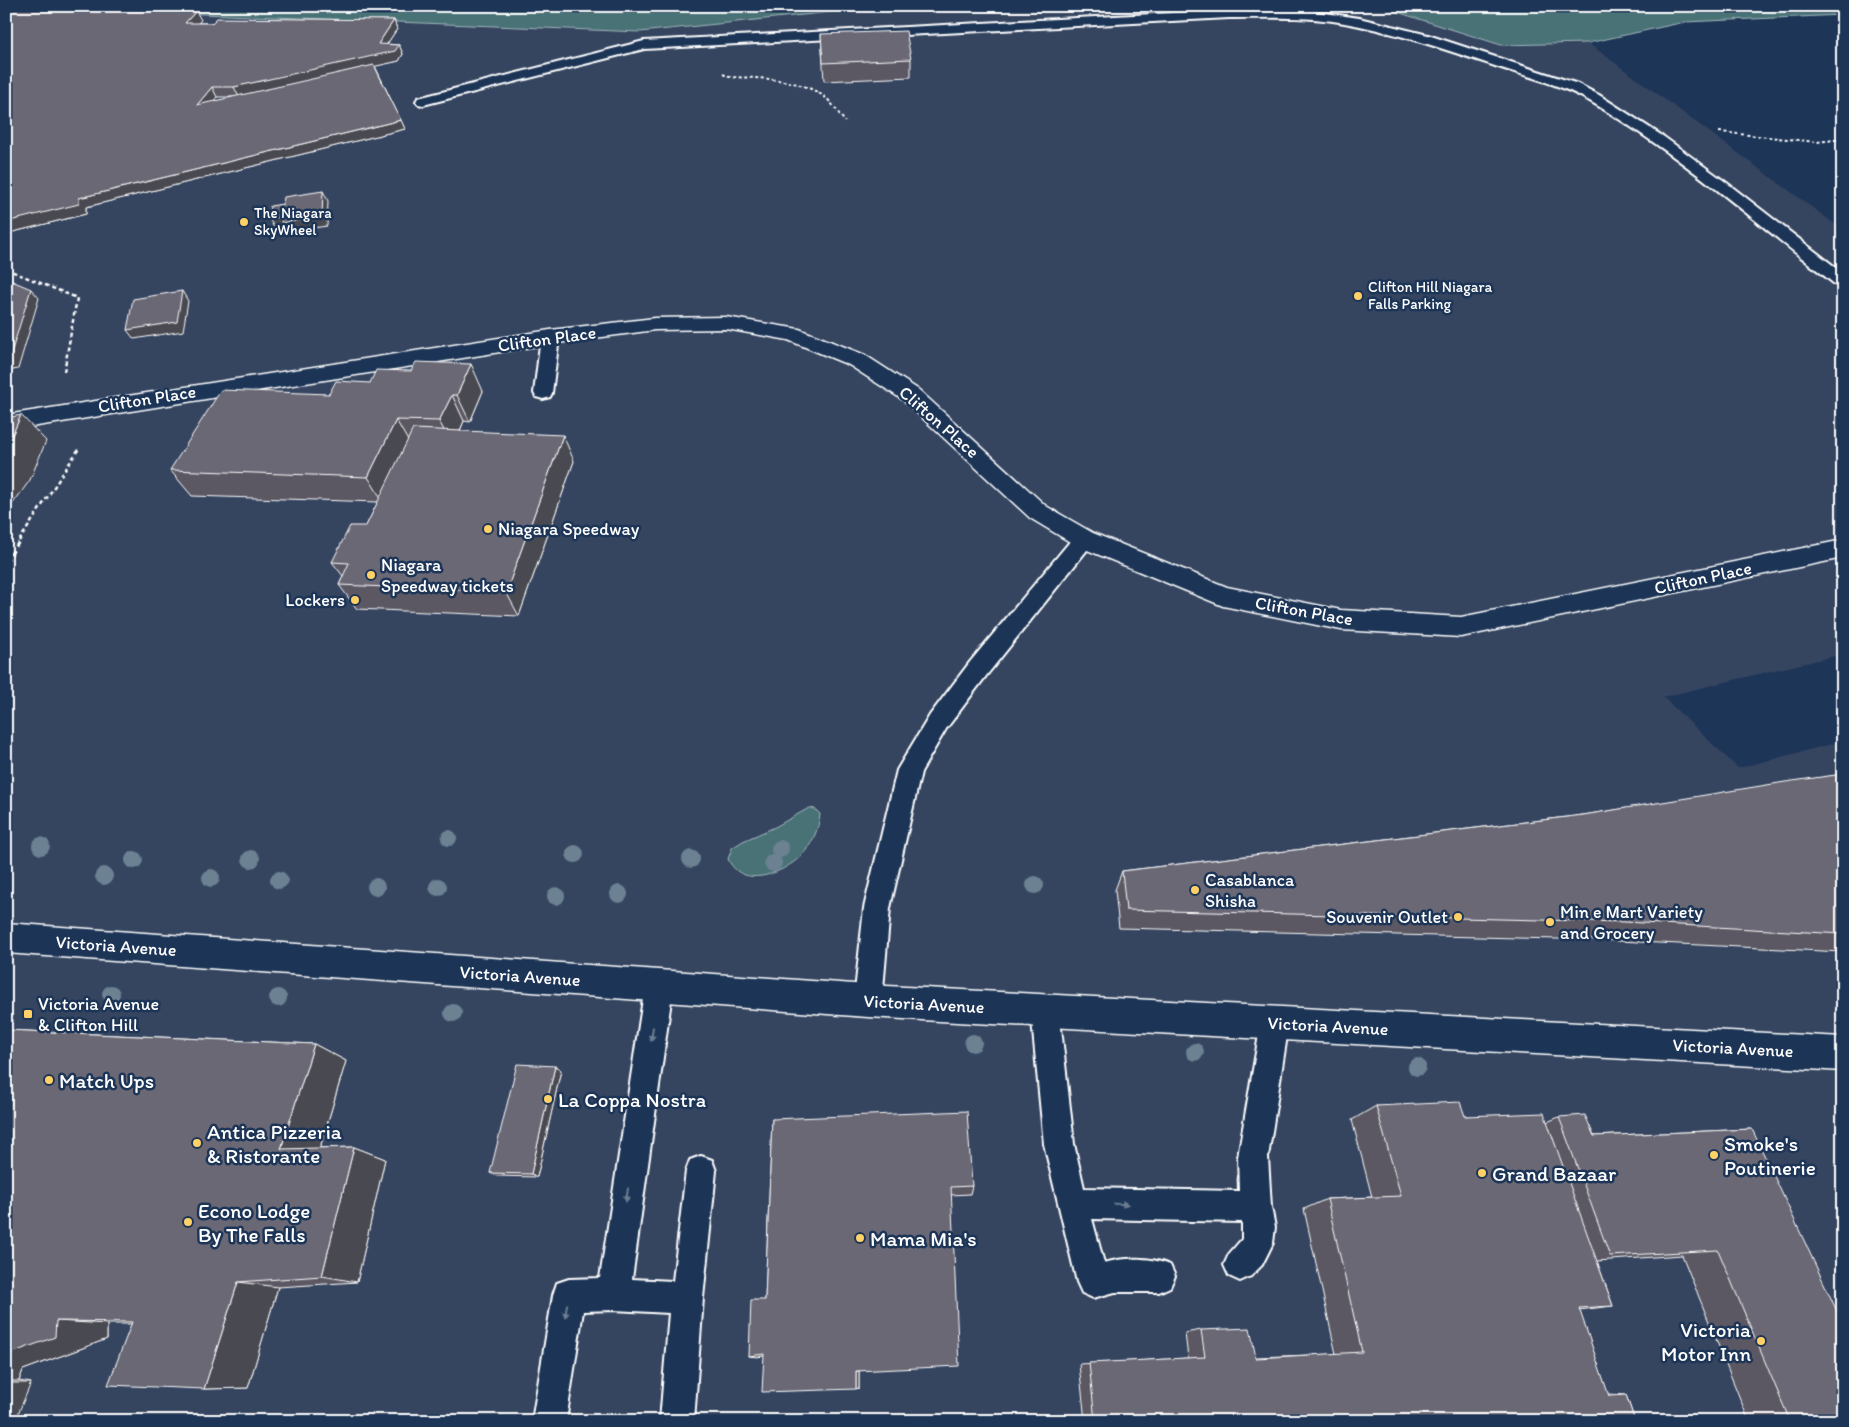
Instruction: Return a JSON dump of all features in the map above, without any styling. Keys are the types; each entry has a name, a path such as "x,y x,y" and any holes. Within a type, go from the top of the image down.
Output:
{"street":[{"name":"Clifton Place","path":"6,422 98,406 550,337 655,324 726,323 792,334 857,360 911,395 1038,512 1084,539 1223,596 1341,620 1460,628 1843,549"},
{"name":"Victoria Avenue","path":"6,938 868,1001 1843,1054"}],"lane":[{"path":"423,101 644,45 1229,14 1299,14 1339,18 1377,26 1471,54 1560,83 1592,97 1682,158 1843,282"},
{"path":"543,393 550,337"},
{"path":"868,1001 877,908 908,770 938,722 1084,539"},
{"path":"614,1294 623,1221 659,986"},
{"path":"1045,1010 1059,1144 1093,1282 1115,1276 1159,1276"},
{"path":"1240,1265 1251,1254 1257,1243 1259,1227 1255,1207 1253,1157 1275,1023"},
{"path":"677,1421 687,1298 701,1171"},
{"path":"1072,1203 1255,1207"},
{"path":"549,1421 569,1294 614,1294 687,1298"}],"path":[{"path":"741,78 772,78 808,88 826,98 845,122"},
{"path":"1719,132 1817,142 1843,139"},
{"path":"6,269 78,298 64,372"},
{"path":"6,562 81,446"}],"shaded area":[{"path":"6,6 640,32 890,6 1377,6 1501,45 1588,43 1843,230 1843,654 1663,697 1738,768 1843,741 1843,1421 6,1421"}],"green space":[{"path":"7,6 890,6 640,32"},
{"path":"1378,6 1843,6 1843,15 1685,22 1588,43 1501,45"},
{"path":"809,808 815,809 820,814 818,825 808,847 793,863 763,876 743,874 734,869 728,859 732,848"}],"building":[{"path":"6,6 127,6 135,10 196,11 185,23 212,23 217,18 394,20 378,44 399,45 395,51 234,87 212,87 197,105 374,65 401,120 79,198 79,204 6,222"},
{"path":"906,31 911,59 823,63 821,34"},
{"path":"323,191 322,217 281,223 282,217 269,218 270,206 283,204 284,197"},
{"path":"12,281 31,289 9,360 6,361 6,282"},
{"path":"182,291 177,322 127,330 133,299"},
{"path":"416,362 471,364 457,395 452,395 439,421 396,420 368,477 170,470 221,390 329,394 336,381 370,383 376,370 411,371"},
{"path":"21,415 6,449 6,418"},
{"path":"413,429 563,435 506,592 339,585 349,563 332,562 350,526 366,526"},
{"path":"1843,774 1843,934 1624,922 1126,910 1122,871 1583,815"},
{"name":"Econo Lodge By The Falls","path":"6,1030 314,1044 281,1149 354,1147 322,1276 238,1282 204,1389 108,1385 132,1322 56,1321 55,1337 6,1355"},
{"path":"517,1064 555,1066 531,1174 490,1173"},
{"path":"1460,1102 1465,1116 1544,1113 1613,1306 1579,1308 1609,1396 1626,1395 1635,1421 1095,1421 1089,1363 1205,1357 1201,1330 1250,1328 1256,1358 1362,1352 1327,1199 1401,1196 1376,1106"},
{"path":"967,1111 972,1186 951,1187 959,1366 856,1371 856,1389 762,1392 764,1354 749,1356 751,1300 765,1300 772,1119"},
{"name":"Victoria Motor Inn","path":"1585,1115 1594,1136 1752,1129 1843,1324 1843,1421 1790,1421 1718,1250 1610,1256 1559,1117"}],"place":[{"name":"The Niagara SkyWheel","path":"244,222"},
{"name":"Clifton Hill Niagara Falls Parking","path":"1358,296"},
{"name":"Niagara Speedway","path":"488,529"},
{"name":"Niagara Speedway tickets","path":"371,575"},
{"name":"Lockers","path":"355,600"},
{"name":"Casablanca Shisha","path":"1195,890"},
{"name":"Souvenir Outlet","path":"1458,917"},
{"name":"Min e Mart Variety and Grocery","path":"1550,922"},
{"name":"Victoria Avenue & Clifton Hill","path":"28,1014"},
{"name":"Match Ups","path":"49,1080"},
{"name":"La Coppa Nostra","path":"548,1099"},
{"name":"Antica Pizzeria & Ristorante","path":"197,1143"},
{"name":"Smoke's Poutinerie","path":"1714,1155"},
{"name":"Grand Bazaar","path":"1482,1173"},
{"name":"Econo Lodge By The Falls","path":"188,1222"},
{"name":"Mama Mia's","path":"860,1238"},
{"name":"Victoria Motor Inn","path":"1761,1341"}]}
